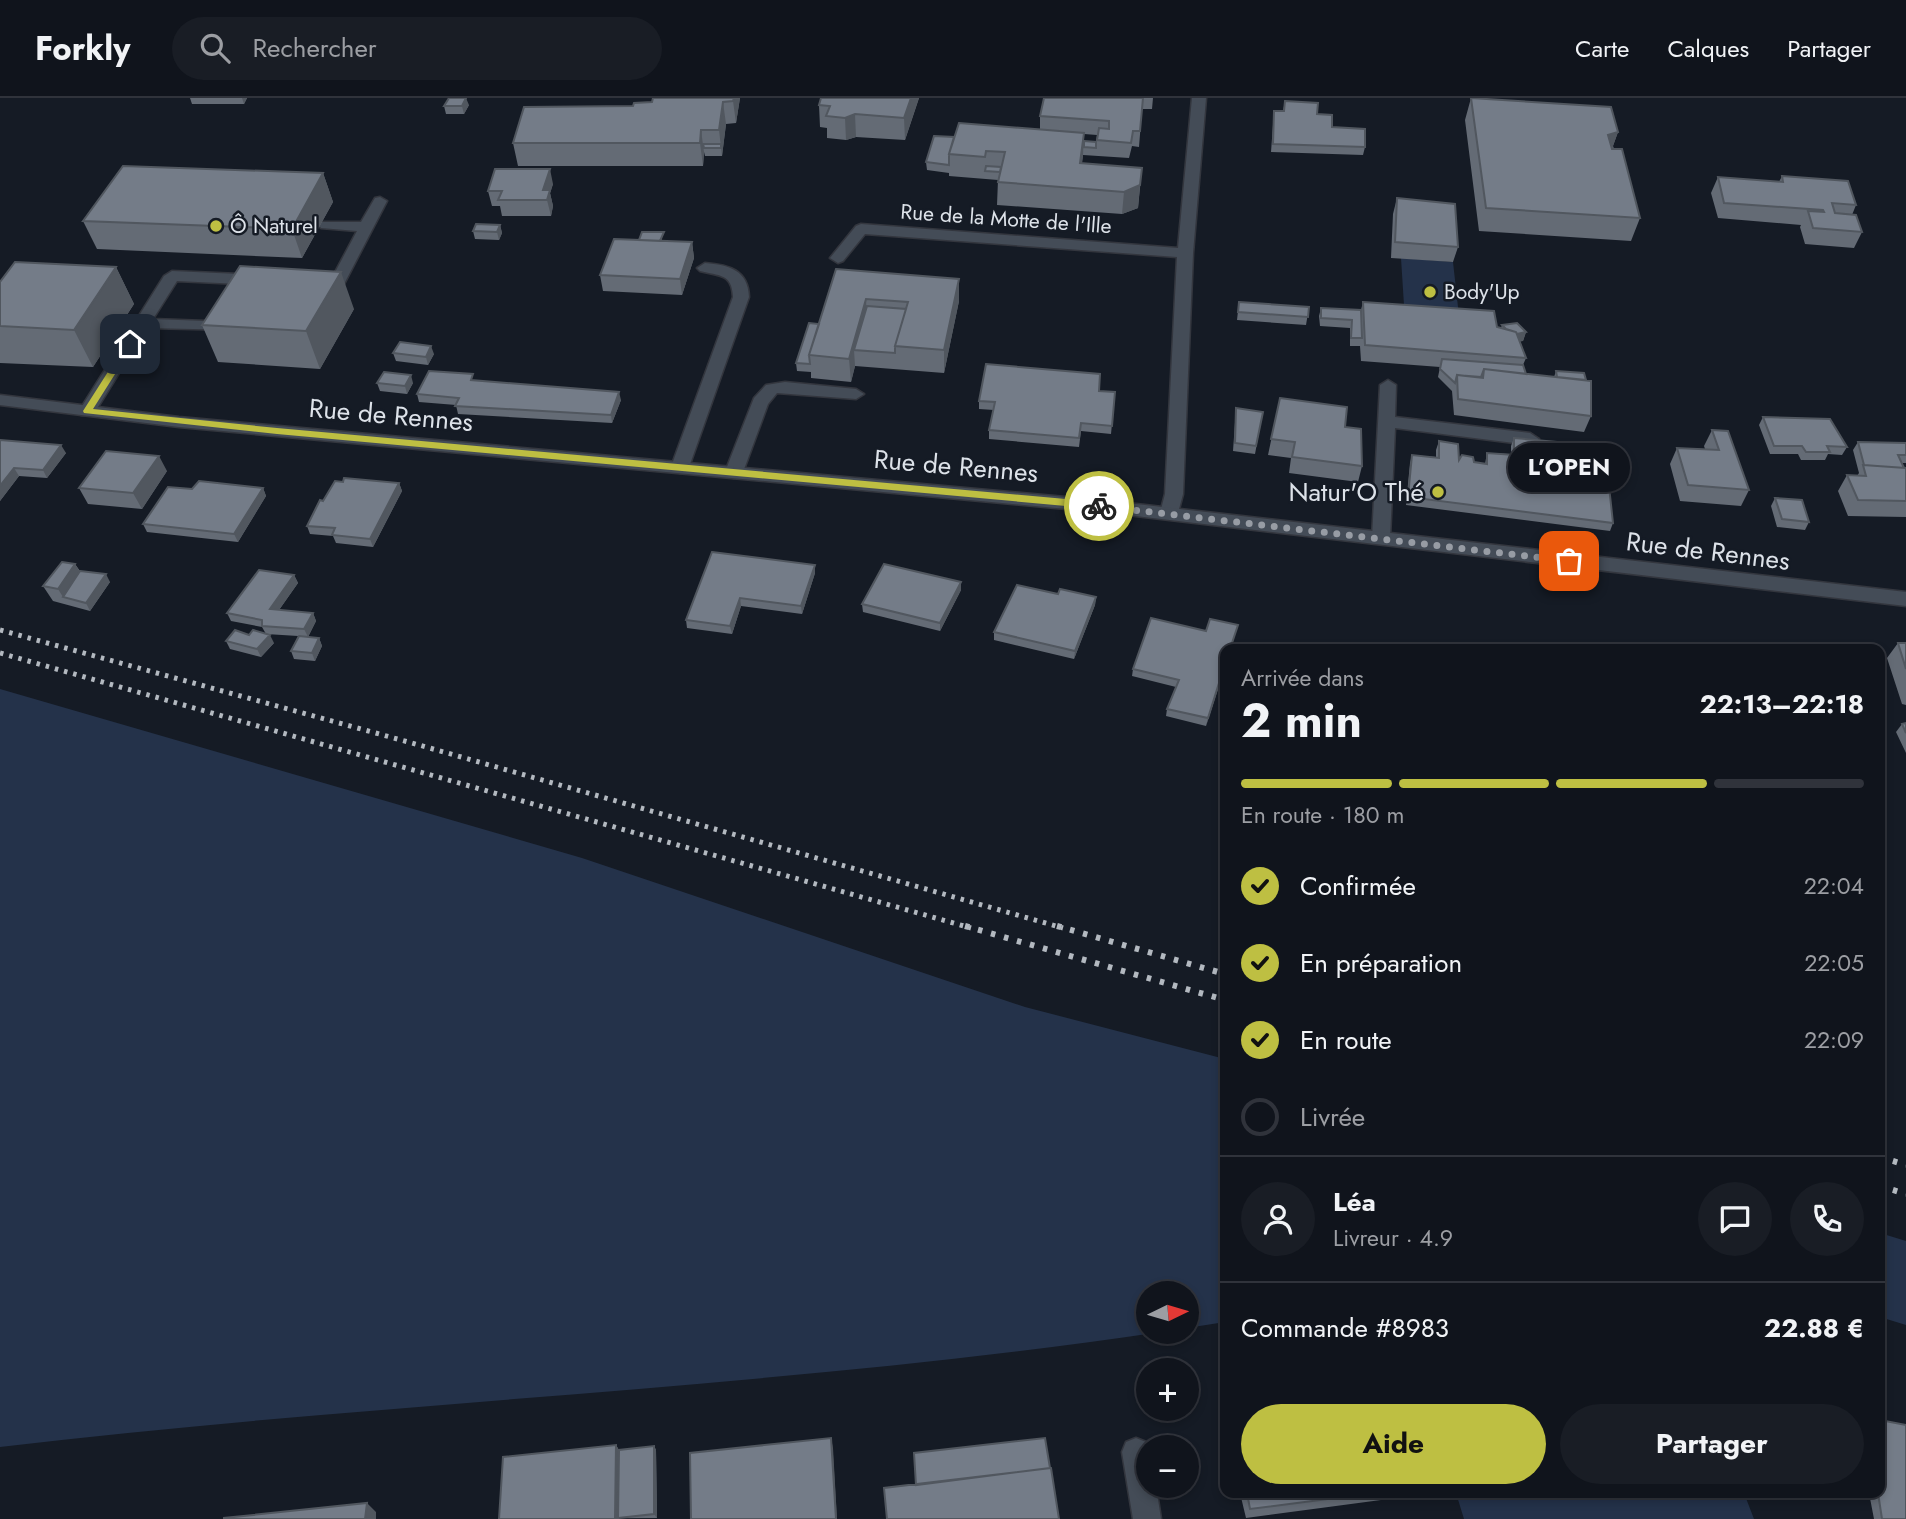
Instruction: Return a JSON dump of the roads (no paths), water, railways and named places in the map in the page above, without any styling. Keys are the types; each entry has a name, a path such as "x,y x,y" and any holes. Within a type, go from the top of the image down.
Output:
{"main road":[{"path":"1168,513 1174,494 1185,253 1199,98"},
{"path":"87,411 173,276 337,283 380,201"},
{"path":"326,225 366,227"},
{"name":"Rue de la Motte de l'Ille","path":"838,258 861,229 1185,253"},
{"path":"680,467 741,297 741,286 736,274 729,270 705,268"},
{"path":"143,323 234,327"},
{"path":"1381,538 1388,385"},
{"path":"734,472 760,402 766,393 785,387 856,394"},
{"name":"Rue de Rennes","path":"0,400 87,411 1168,513 1906,599"},
{"path":"1386,421 1530,439"},
{"path":"1144,1498 1147,1519"}],"railway":[{"path":"0,630 412,743 1063,928"},
{"path":"0,653 971,928"},
{"path":"965,926 1220,999"},
{"path":"1057,926 1220,973"},
{"path":"1885,1159 1906,1165"},
{"path":"1885,1188 1906,1194"}],"place":[{"name":"Ô Naturel","path":"216,226"},
{"name":"Body'Up","path":"1430,292"},
{"name":"Natur'O Thé","path":"1438,492"},
{"name":"L’OPEN","path":"1569,561"}]}
